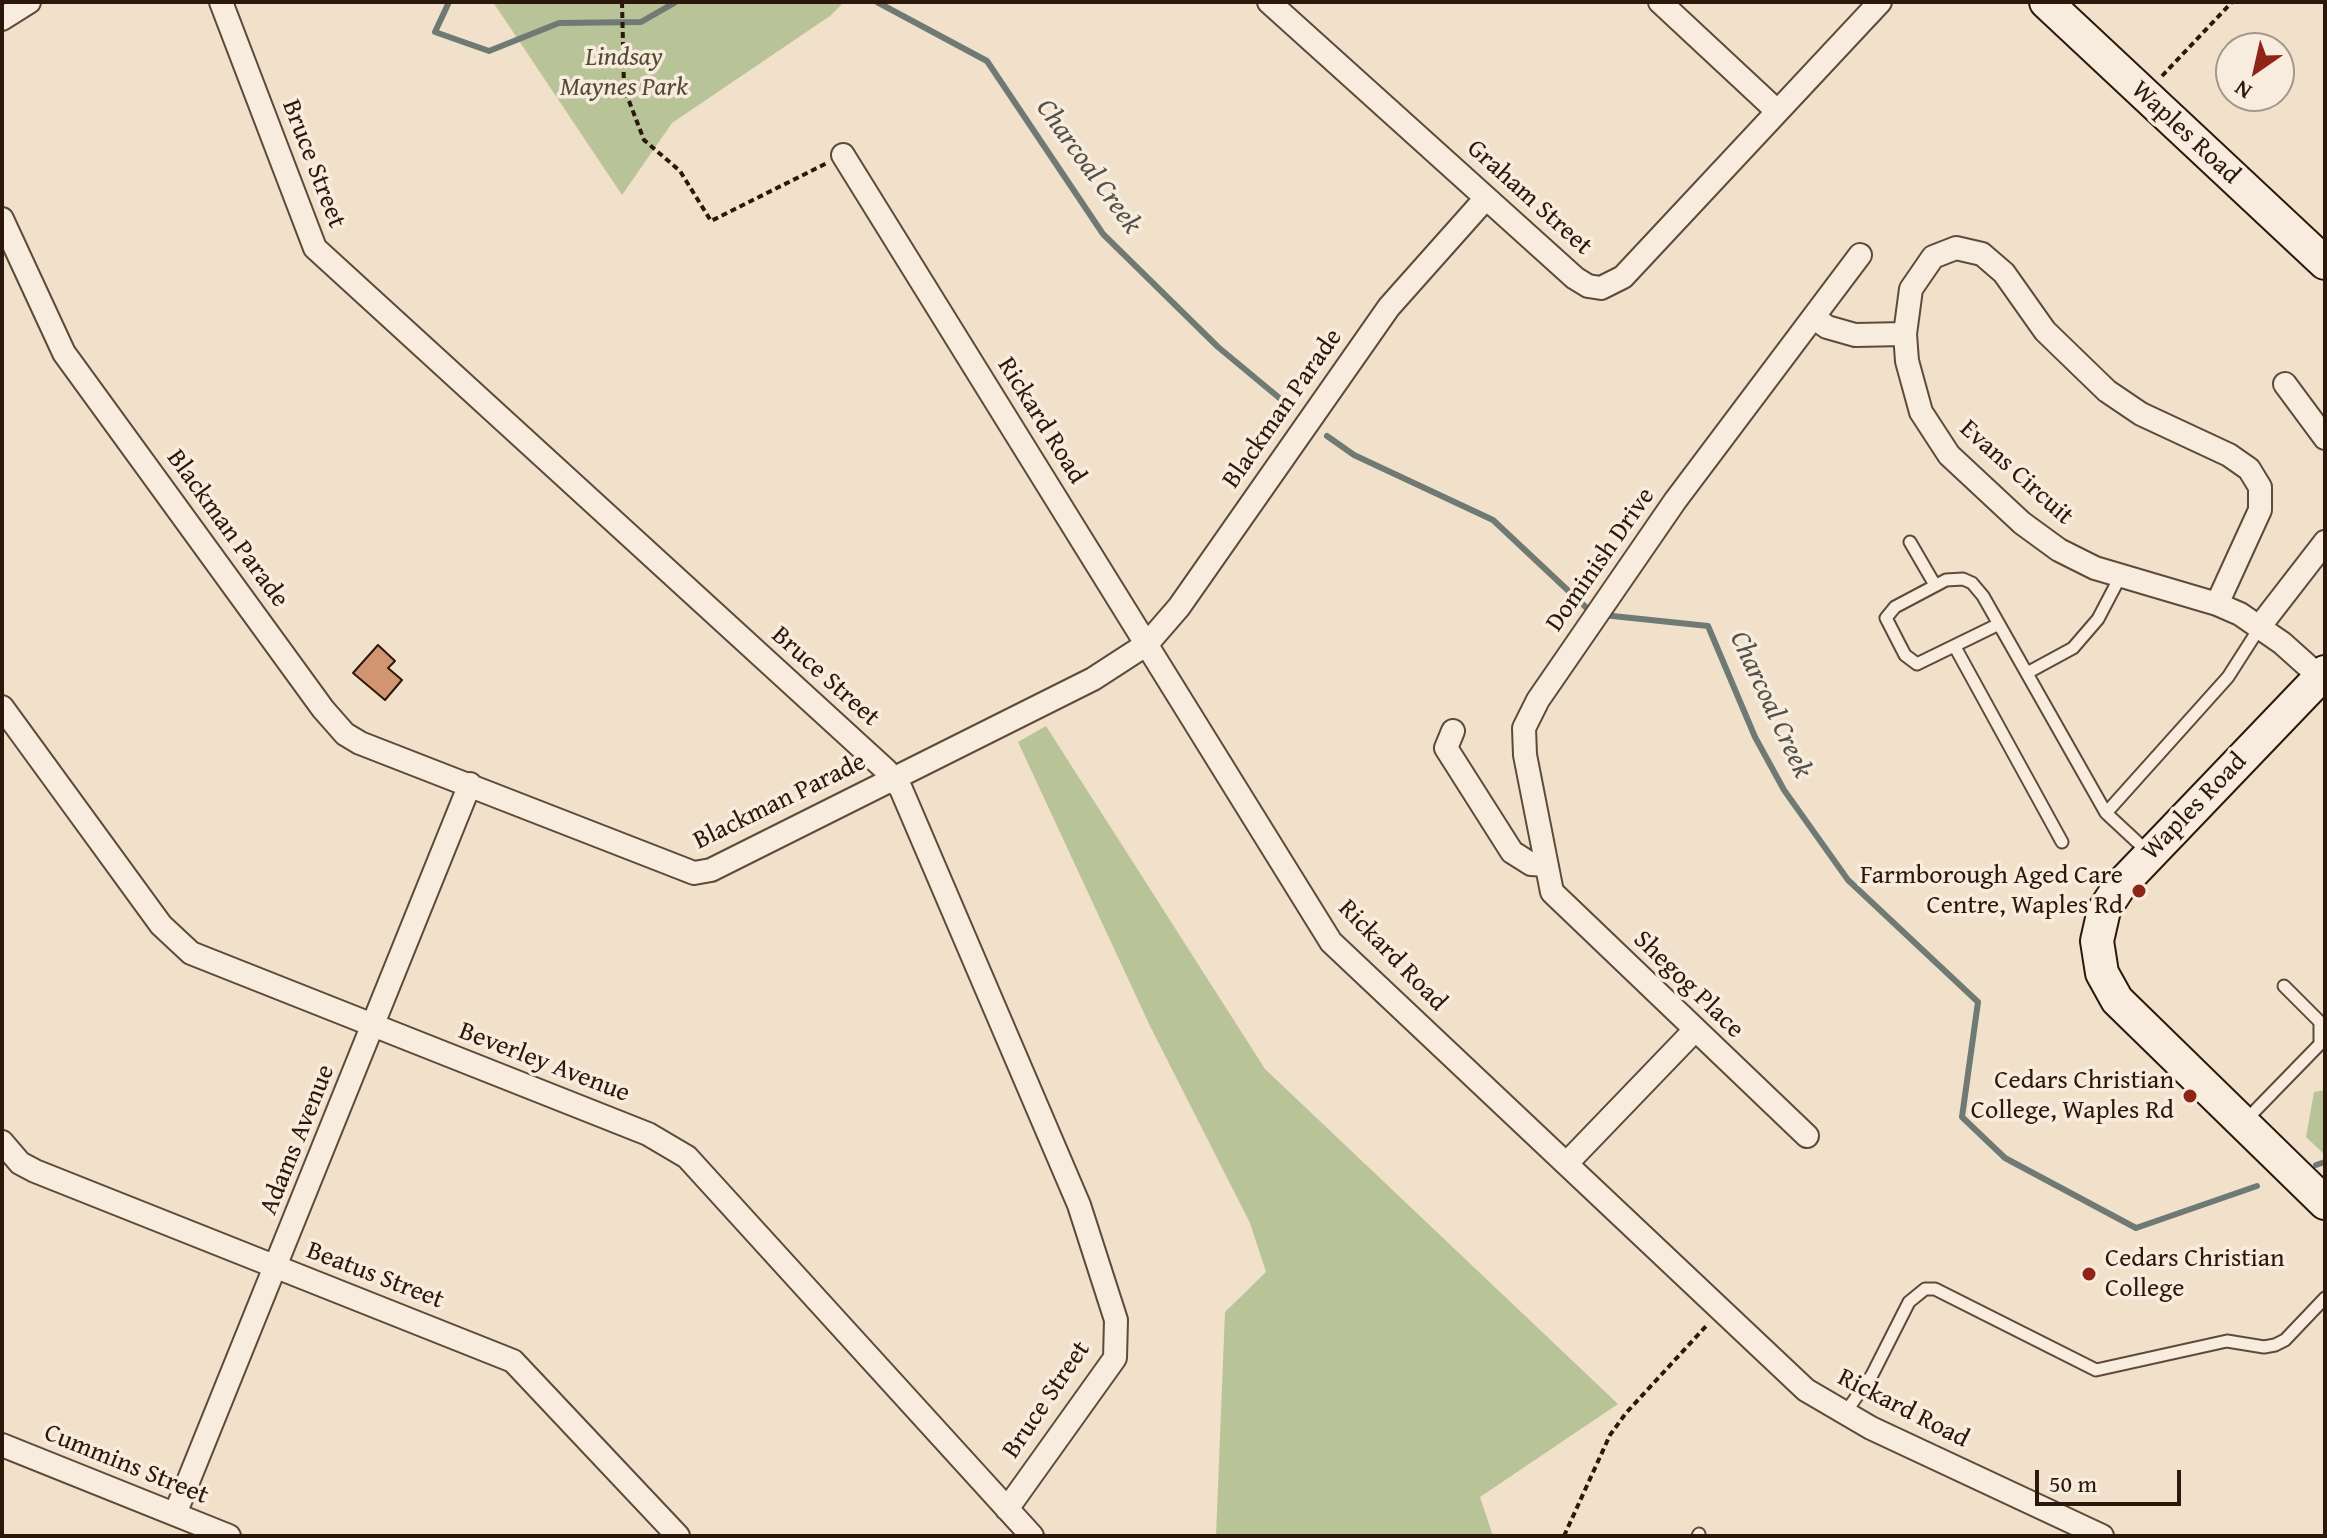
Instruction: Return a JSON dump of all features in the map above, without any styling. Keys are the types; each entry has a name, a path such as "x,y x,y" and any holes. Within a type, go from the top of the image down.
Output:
{"street":[{"path":"2,19 29,2"},
{"name":"Bruce Street","path":"221,2 315,248 893,778 901,789 1079,1205 1116,1320 1115,1358 1007,1509"},
{"name":"Graham Street","path":"1269,2 1575,278 1588,286 1601,288 1613,285 1880,2"},
{"path":"1660,2 1777,111"},
{"name":"Waples Road","path":"2046,2 2325,263"},
{"name":"Rickard Road","path":"843,155 1331,942 1797,1382 1845,1414 2102,1536"},
{"name":"Blackman Parade","path":"2,219 64,353 323,709 345,734 360,743 694,873 711,870 1093,679 1147,644 1179,607 1389,307 1486,198"},
{"name":"Evans Circuit","path":"2217,604 2260,510 2260,487 2249,469 2229,455 2141,414 2107,391 2045,331 2004,273 1982,254 1956,248 1943,251 1923,267 1911,289 1905,334 1907,361 1921,412 1949,455 2022,523 2076,560 2120,577 2217,604 2260,626 2322,674"},
{"name":"Dominish Drive","path":"1546,865 1525,755 1524,728 1580,637 1675,501 1816,319 1860,255"},
{"path":"1816,319 1827,327 1855,335 1905,334"},
{"path":"2285,384 2325,438"},
{"path":"2260,626 2325,542"},
{"name":"Waples Road","path":"2322,674 2150,854 2104,910 2097,941 2102,973 2117,1000 2325,1203"},
{"name":"Beverley Avenue","path":"2,707 179,945 673,1146 687,1157 1032,1536"},
{"path":"1453,731 1446,748 1512,852 1531,864 1546,865"},
{"name":"Adams Avenue","path":"175,1514 277,1268 470,784"},
{"name":"Shegog Place","path":"1546,865 1552,892 1807,1136"},
{"path":"1567,1163 1694,1031"},
{"name":"Beatus Street","path":"2,1142 20,1163 35,1171 513,1361 678,1536"},
{"name":"Cummins Street","path":"2,1445 229,1536"}],"lane":[{"path":"1910,542 1935,585"},
{"path":"2027,673 2073,648 2098,619 2120,577"},
{"path":"1999,624 1927,662 1913,662 1887,622 1891,610 1935,585 1954,578 1972,583 1999,624 2106,813 2150,854"},
{"path":"2106,813 2228,677 2260,626"},
{"path":"1955,647 2062,842"},
{"path":"2243,1123 2320,1044 2320,1022 2284,986"},
{"path":"1845,1414 1872,1375 1909,1302 1925,1289 1935,1289 2096,1370 2227,1341 2264,1347 2275,1345 2285,1340 2325,1298"}],"path":[{"path":"622,2 624,88 644,140 680,171 711,221 843,155"},
{"path":"2162,76 2232,2"},
{"path":"1564,1536 1610,1435 1634,1404 1721,1310"}],"green space":[{"name":"Lindsay Maynes Park","path":"493,2 844,2 830,16 672,123 622,195"},
{"path":"1046,726 1265,1069 1618,1404 1480,1497 1493,1536 1216,1536 1225,1312 1266,1272 1250,1223 1150,1026 1018,742"},
{"path":"2325,1090 2325,1155 2306,1137 2314,1092"}],"building":[{"path":"378,645 395,661 388,668 402,680 385,700 353,673"}],"waterway":[{"name":"Charcoal Creek","path":"449,2 435,32 489,51 559,23 641,22 676,2"},
{"name":"Charcoal Creek","path":"877,2 987,61 1103,234 1218,347 1289,406"},
{"name":"Charcoal Creek","path":"1327,436 1354,455 1493,520 1592,613"},
{"name":"Charcoal Creek","path":"1603,615 1708,626 1755,737 1784,790 1848,880 1978,1002 1962,1117 2005,1158 2136,1228 2257,1186"},
{"name":"Charcoal Creek","path":"2316,1165 2325,1162"}],"place":[{"name":"Farmborough Aged Care Centre, Waples Rd","path":"2139,891"},
{"name":"Cedars Christian College, Waples Rd","path":"2190,1096"},
{"name":"Cedars Christian College","path":"2089,1274"}]}
